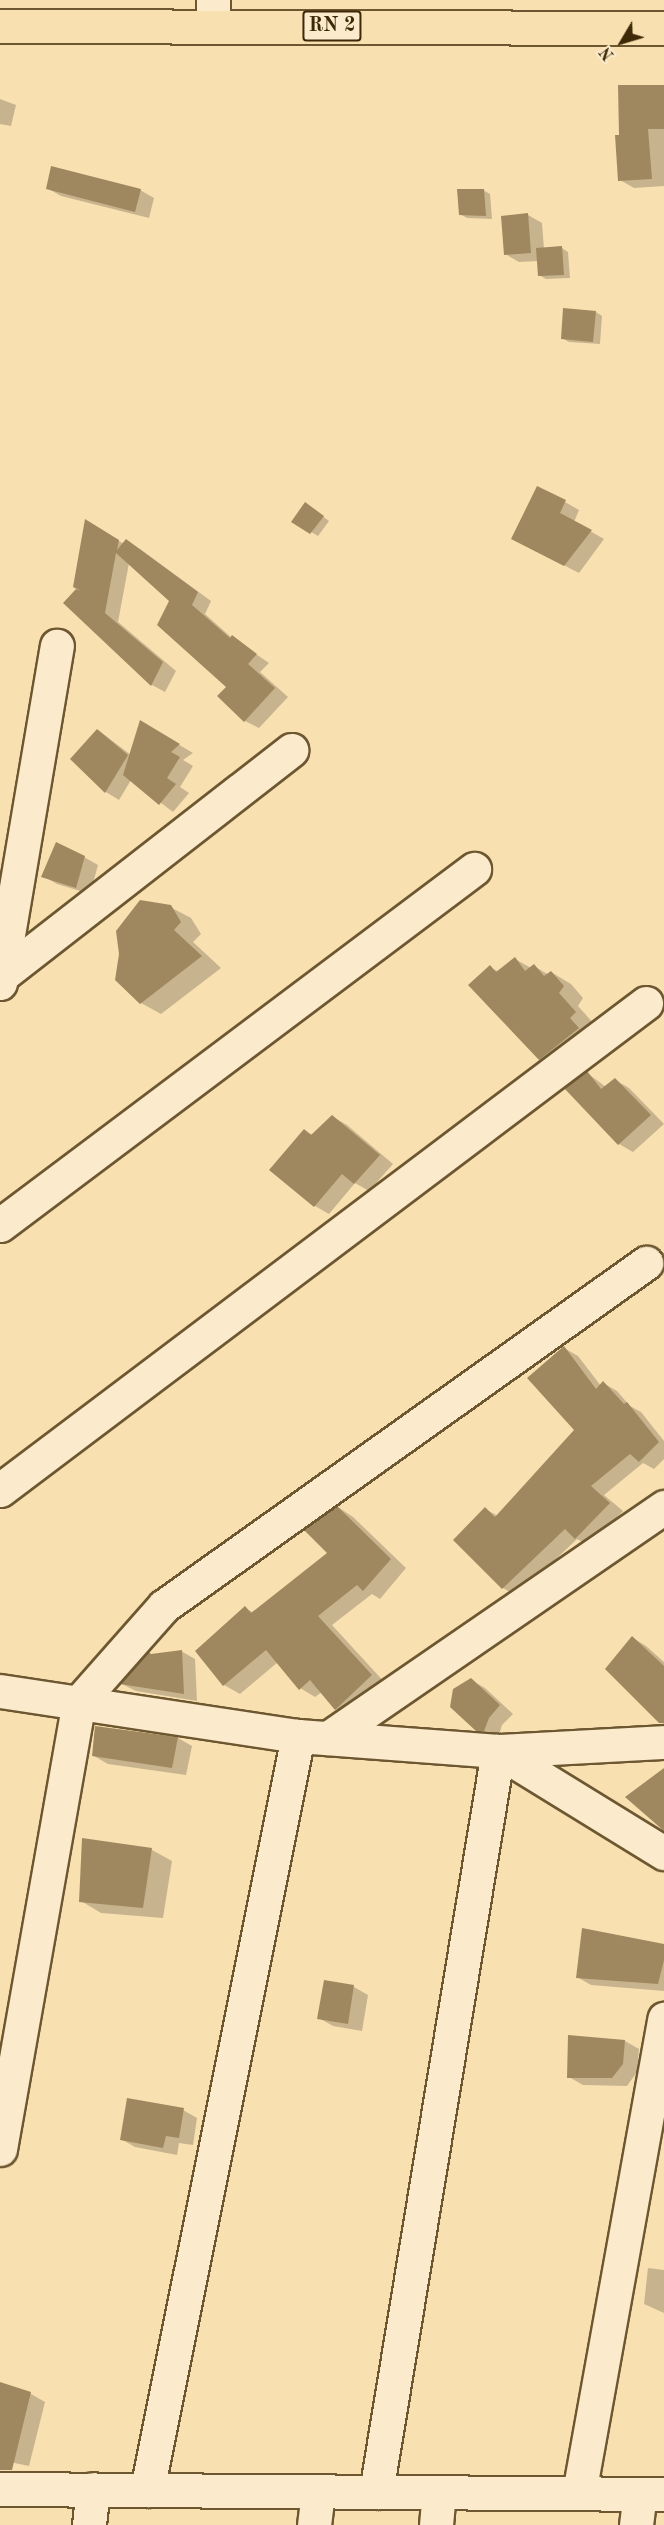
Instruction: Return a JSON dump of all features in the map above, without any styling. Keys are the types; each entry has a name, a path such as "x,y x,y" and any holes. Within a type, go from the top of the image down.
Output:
{"highway":[{"name":"RN 2","path":"0,26 214,13 664,28"}],"street":[{"path":"1,980 57,646"},
{"path":"1,980 291,750"},
{"path":"0,1225 474,869"},
{"path":"0,1490 646,1003"},
{"path":"0,2149 79,1702 164,1606 646,1263"},
{"path":"147,2490 313,1737 664,1507"},
{"path":"0,1691 313,1737 498,1751 664,1742"},
{"path":"498,1751 664,1852"},
{"path":"376,2492 498,1751"},
{"path":"579,2493 664,2019"},
{"path":"0,2488 579,2493 647,2504"},
{"path":"88,2525 93,2489"},
{"path":"314,2525 318,2492"},
{"path":"436,2525 439,2492"}],"building":[{"path":"618,85 664,85 664,129 648,129 652,179 618,181 615,135 619,135"},
{"path":"51,166 141,189 135,212 46,189"},
{"path":"457,189 484,189 486,216 459,215"},
{"path":"528,213 531,253 504,255 501,216"},
{"path":"562,246 564,275 538,276 536,248"},
{"path":"563,308 596,311 593,342 561,339"},
{"path":"537,486 566,500 560,513 592,530 564,566 511,539"},
{"path":"305,502 324,516 310,534 291,522"},
{"path":"85,519 119,540 117,550 126,539 198,592 192,605 230,638 232,635 257,654 248,664 275,688 244,722 217,696 226,687 157,625 169,601 116,553 105,613 163,662 151,686 63,603 76,589 81,591 73,587"},
{"path":"140,720 180,744 171,752 180,757 167,778 176,784 159,805 123,775"},
{"path":"97,729 128,755 105,793 70,759"},
{"path":"56,842 85,856 76,888 41,877"},
{"path":"140,900 171,905 181,922 174,930 202,956 140,1004 115,980 119,954 116,931"},
{"path":"515,957 525,971 534,964 544,976 551,971 564,986 559,993 576,1012 570,1018 579,1028 539,1060 468,985 490,965 496,972"},
{"path":"587,1071 601,1089 615,1078 651,1115 618,1145 564,1088"},
{"path":"332,1115 380,1155 354,1184 342,1174 314,1207 269,1170 304,1129 311,1135"},
{"path":"564,1346 596,1389 603,1381 624,1404 627,1402 659,1442 639,1462 630,1454 591,1486 610,1503 575,1539 565,1529 502,1589 453,1540 485,1507 495,1517 574,1430 527,1378"},
{"path":"337,1506 391,1559 363,1591 357,1585 318,1616 372,1675 335,1710 310,1680 299,1690 266,1650 223,1686 195,1651 245,1606 251,1613 327,1553 304,1530"},
{"path":"632,1636 664,1666 664,1723 659,1723 605,1669"},
{"path":"182,1650 184,1694 120,1684 149,1652 151,1654"},
{"path":"471,1678 500,1705 489,1718 484,1731 476,1731 450,1707 453,1689"},
{"path":"95,1726 178,1737 172,1768 92,1756"},
{"path":"664,1768 664,1831 625,1797"},
{"path":"82,1838 152,1848 143,1908 79,1902"},
{"path":"582,1928 664,1944 664,1960 658,1984 576,1978"},
{"path":"324,1980 354,1985 348,2024 317,2019"},
{"path":"568,2035 625,2040 623,2064 612,2078 567,2078"},
{"path":"127,2098 184,2108 179,2138 166,2136 163,2148 120,2140"},
{"path":"0,2382 31,2392 12,2470 0,2470"}]}
